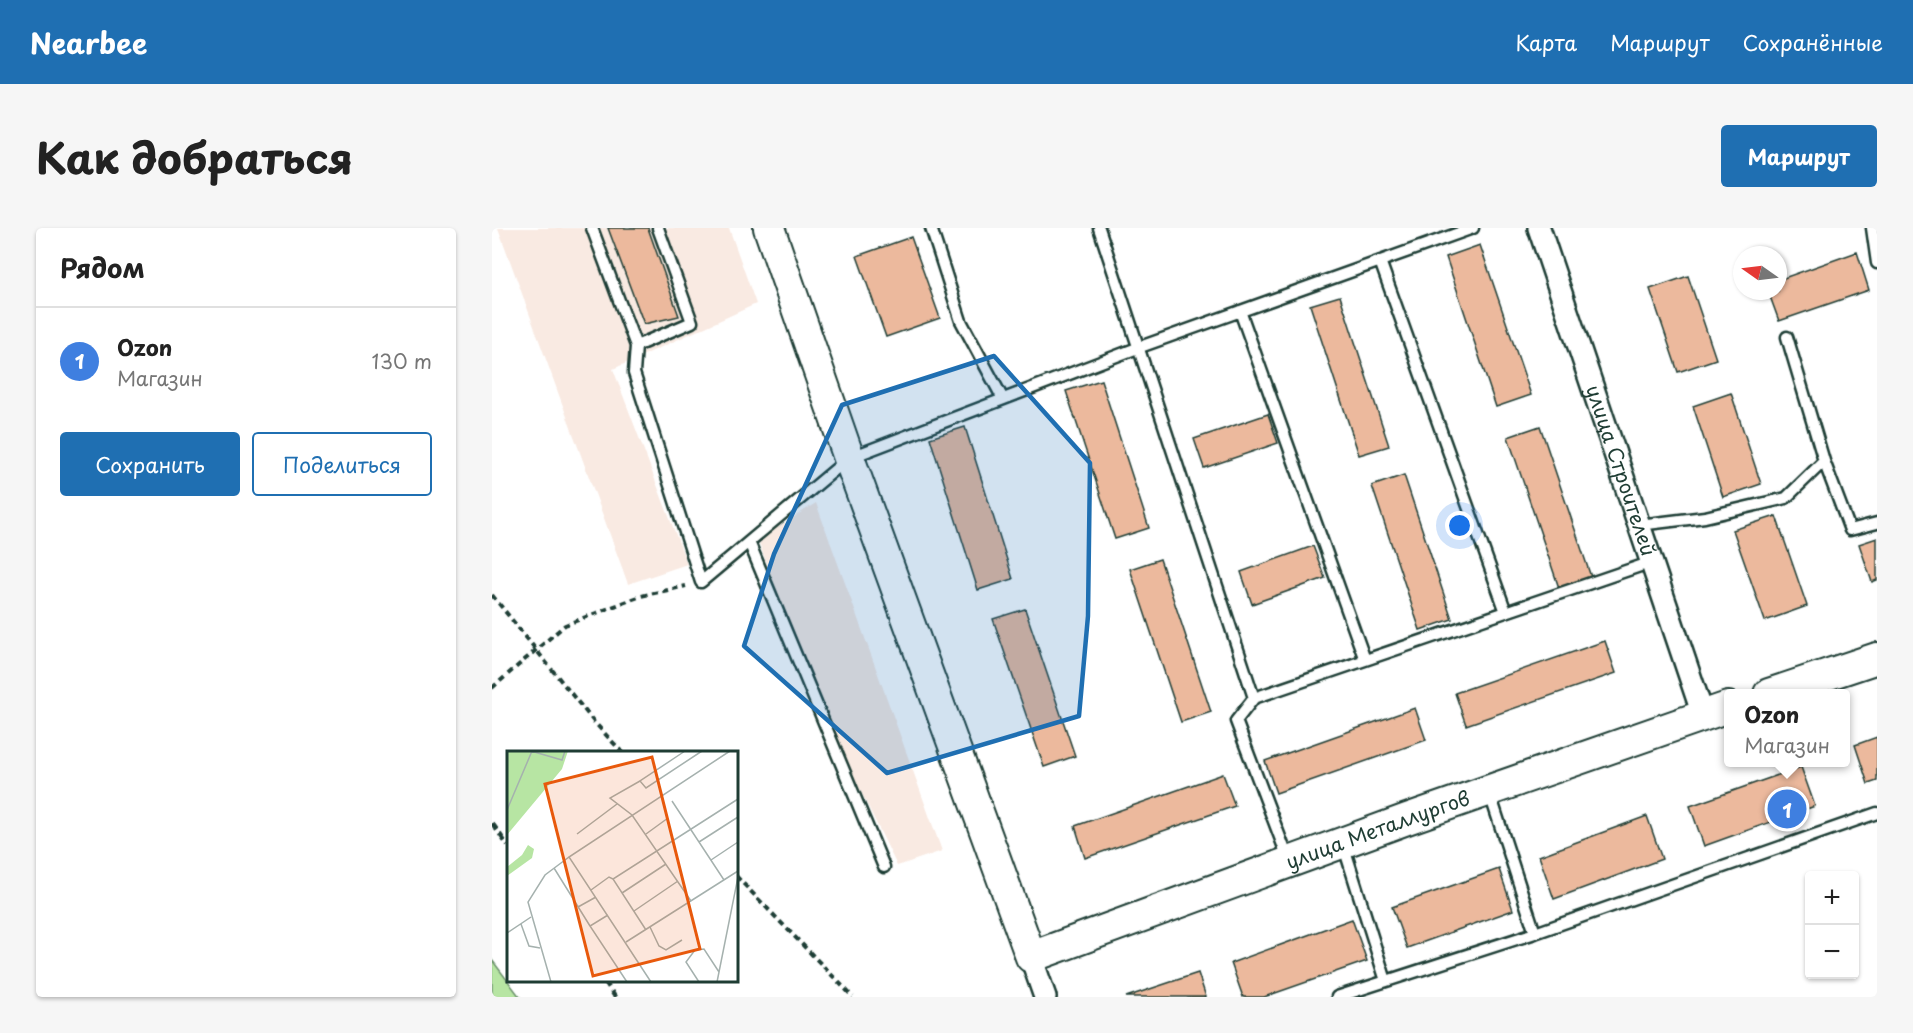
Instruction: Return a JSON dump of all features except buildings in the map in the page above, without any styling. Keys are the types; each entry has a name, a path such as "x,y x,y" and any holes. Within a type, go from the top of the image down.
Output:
{"main road":[{"path":"769,228 849,458 1031,957"},
{"path":"1781,689 1877,658"},
{"name":"улица Металлургов","path":"1031,957 1290,862 1716,711"}],"street":[{"name":"улица Строителей","path":"1539,228 1652,562 1716,711"},
{"path":"1031,957 1045,997"}],"lane":[{"path":"592,228 636,346 634,373 701,582 849,458 1140,347 1473,228"},
{"path":"636,346 692,322 658,228"},
{"path":"931,228 961,321 1003,399"},
{"path":"1099,228 1254,698"},
{"path":"1872,228 1877,263"},
{"path":"1380,261 1506,612"},
{"path":"1240,311 1365,660"},
{"path":"1787,337 1824,461 1850,530 1877,523"},
{"path":"1639,525 1705,517 1786,498 1824,461"},
{"path":"749,542 884,867"},
{"path":"1290,862 1236,722 1254,698 1652,562"},
{"path":"1489,791 1535,933"},
{"path":"1337,997 1535,933 1877,813"},
{"path":"1343,843 1386,981"}],"path":[{"path":"492,688 565,625 641,596 701,582"},
{"path":"492,595 535,651 620,751"},
{"path":"738,878 853,997"}],"highlighted area":[{"path":"994,356 1090,463 1088,616 1079,716 887,773 744,646 774,554 842,405"}],"shaded area":[{"path":"498,228 729,228 756,304 613,369 687,564 628,584"},
{"path":"816,503 942,851 897,866 822,711 758,540"}],"green space":[{"path":"492,960 520,997 492,997"}],"railway":[{"path":"492,823 507,845"},
{"path":"605,982 615,997"}],"place":[{"name":"Ozon","path":"1787,809"}]}
